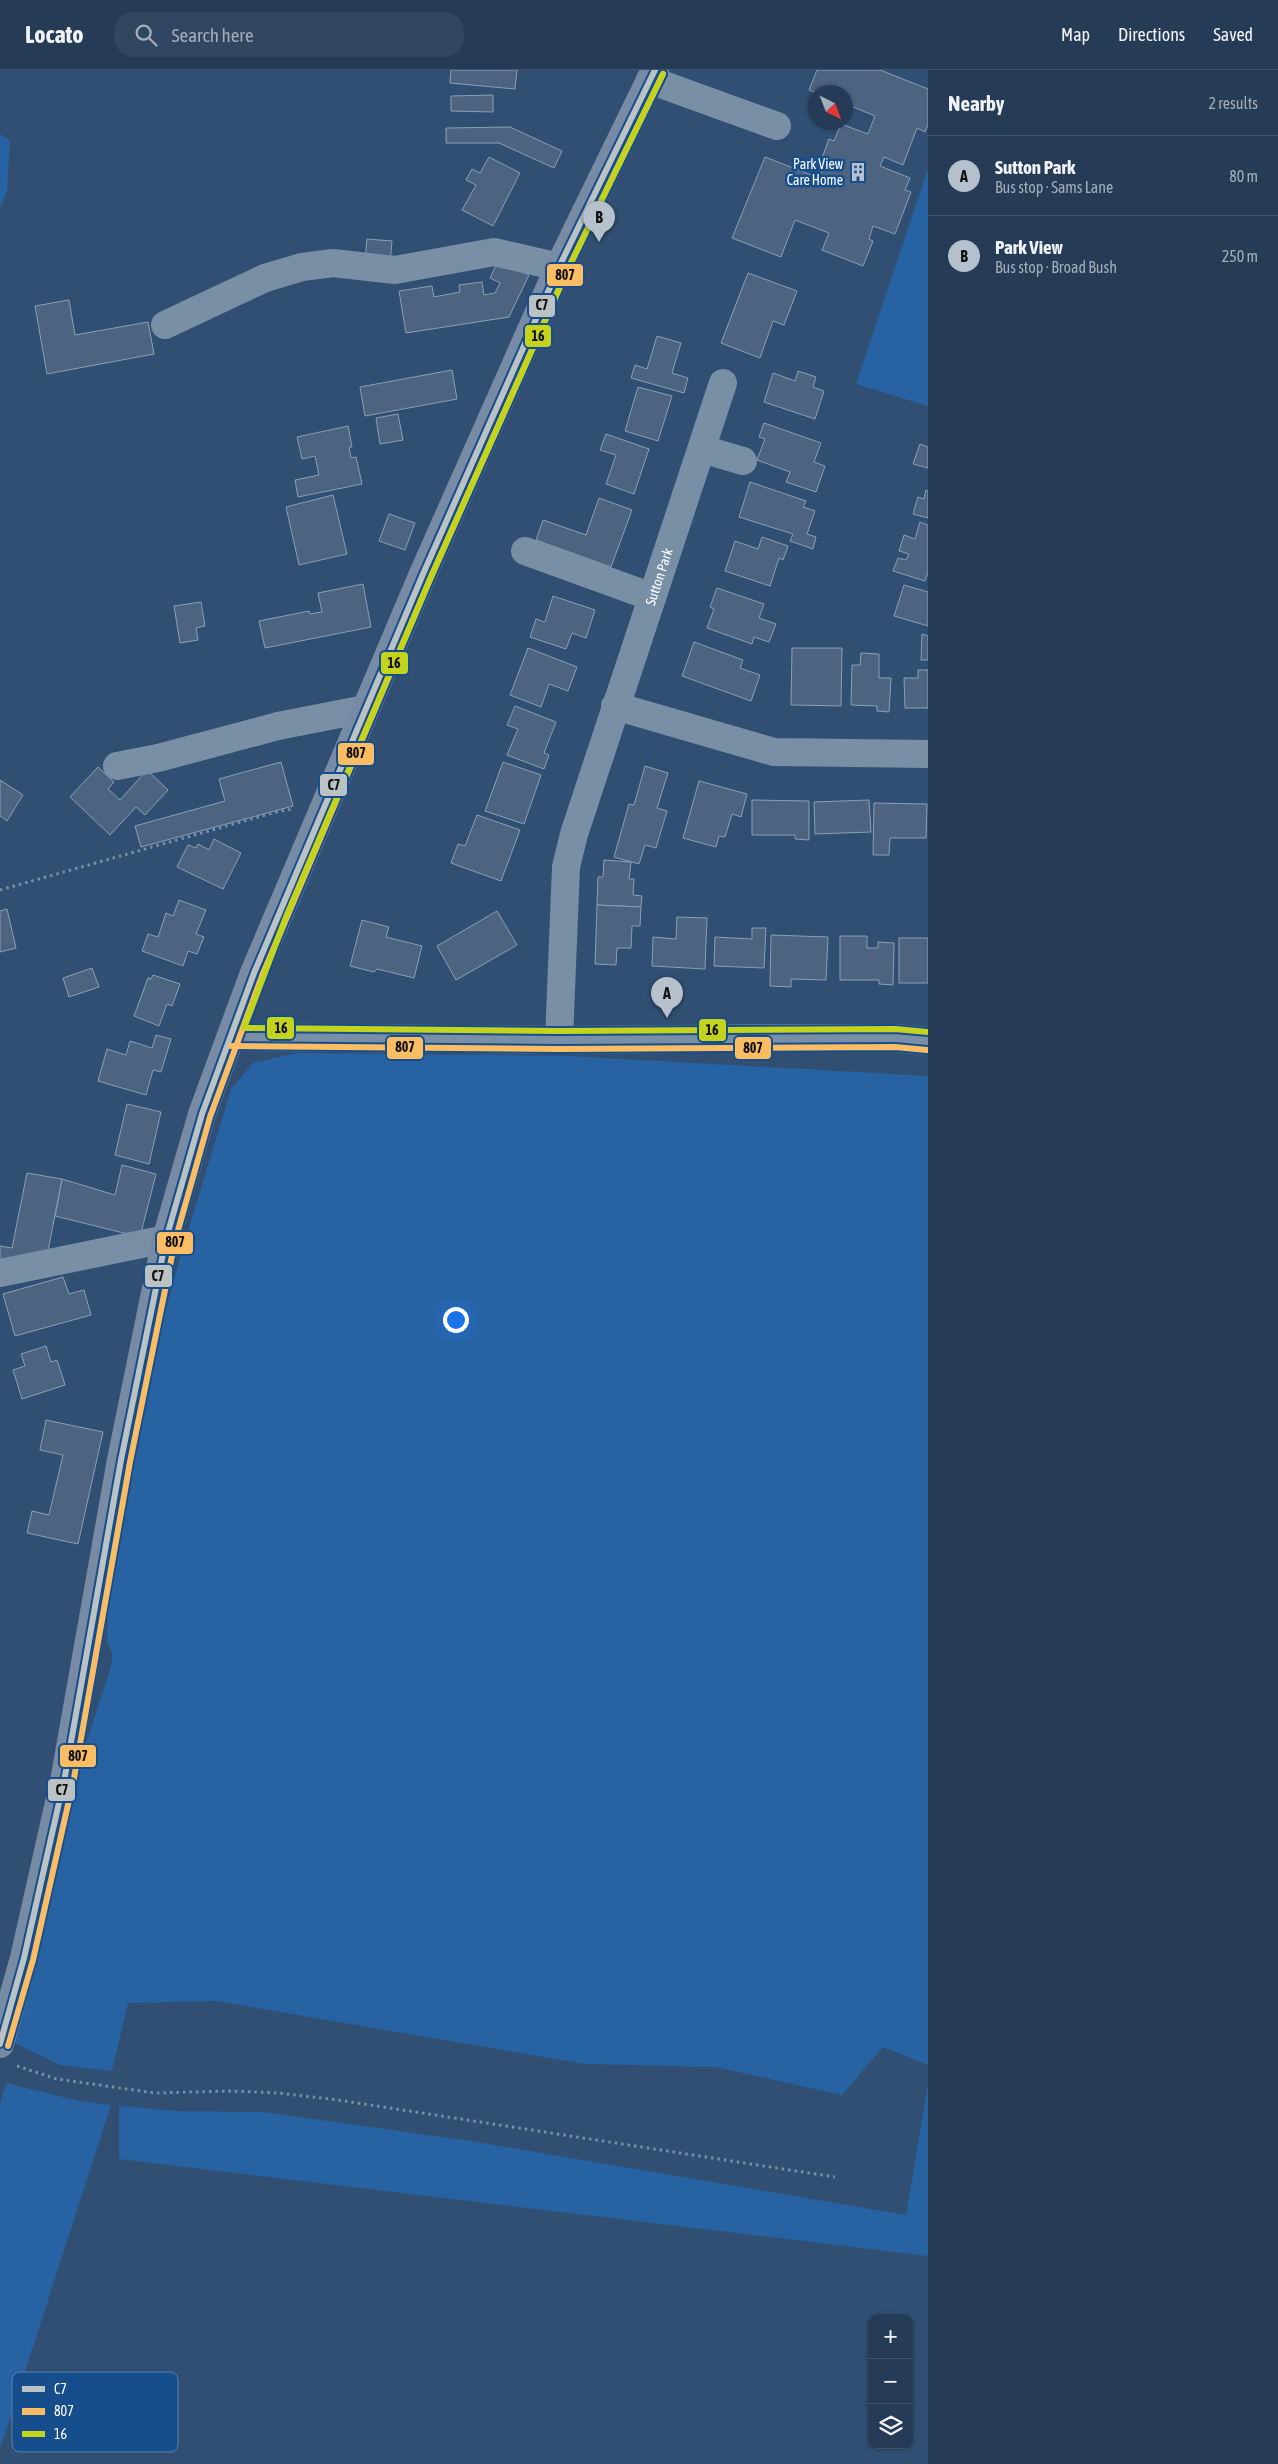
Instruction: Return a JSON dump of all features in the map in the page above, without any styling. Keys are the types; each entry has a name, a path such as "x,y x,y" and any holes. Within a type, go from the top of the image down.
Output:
{"main road":[{"path":"5,2054 24,1958 65,1776 121,1460 166,1239 202,1114 254,973 365,709 559,267 650,73"}],"street":[{"path":"650,73 777,126"},
{"path":"165,326 266,278 302,267 333,263 395,270 494,252 559,267"},
{"name":"Sutton Park","path":"559,1040 566,867 574,834 723,383"},
{"path":"702,449 743,461"},
{"path":"525,551 652,596"},
{"path":"615,706 774,752 928,754"},
{"path":"117,766 158,758 278,726 365,709"},
{"path":"231,1037 559,1040 895,1038 928,1042"},
{"path":"0,1272 166,1239"}],"path":[{"path":"0,890 276,812 324,806"},
{"path":"5,2054 57,2078 100,2086 154,2093 241,2092 338,2100 835,2177"}],"shaded area":[{"path":"0,134 10,141 7,191 0,208"},
{"path":"928,169 928,406 856,384"},
{"path":"297,1053 569,1056 928,1076 928,2065 883,2047 842,2095 716,2067 584,2064 216,2001 128,2003 112,2071 60,2065 2,2037 45,1869 113,1656 107,1641 113,1502 182,1251 231,1089 253,1063"},
{"path":"6,2083 79,2101 111,2105 25,2372 12,2372 12,2412 0,2449 0,2104"},
{"path":"928,2084 928,2256 119,2159 119,2106 177,2111 263,2112 471,2141 906,2215"}],"building":[{"path":"451,70 517,70 515,89 450,83"},
{"name":"Park View Care Home","path":"817,70 880,70 928,89 928,124 925,132 917,128 903,165 884,157 880,166 910,178 905,190 911,192 895,234 873,226 869,239 873,241 863,266 822,250 829,233 795,220 781,257 732,238 765,157 819,178 826,160 822,158 829,139 834,141 839,130 853,130 853,128 868,134 875,116 853,107 853,85 811,85"},
{"path":"493,95 493,112 451,111 451,96"},
{"path":"510,127 562,151 554,168 499,143 446,143 446,128"},
{"path":"489,157 520,173 493,226 462,210 476,185 466,180 472,169 480,173"},
{"path":"367,239 392,241 390,264 365,261"},
{"path":"498,261 529,275 509,317 406,333 399,291 432,286 434,297 460,292 459,285 482,282 484,295 495,293 500,283 490,278"},
{"path":"748,273 797,291 784,325 773,321 760,358 721,343"},
{"path":"69,300 75,335 148,322 154,354 47,374 35,306"},
{"path":"657,336 681,343 672,373 688,378 684,393 631,378 635,365 647,369"},
{"path":"452,370 457,399 365,416 360,387"},
{"path":"798,371 816,377 813,387 824,391 815,419 764,402 773,373 795,381"},
{"path":"638,387 672,396 658,441 625,431"},
{"path":"398,414 403,440 380,444 376,418"},
{"path":"764,423 821,443 814,462 825,466 816,492 786,482 790,472 757,460 765,439 759,437"},
{"path":"348,426 352,447 349,447 351,458 356,457 362,484 298,497 295,480 319,475 315,456 302,459 297,437"},
{"path":"606,434 649,449 634,494 606,484 616,455 600,450"},
{"path":"920,444 928,447 928,468 913,464"},
{"path":"750,482 806,501 803,507 815,511 807,534 816,537 813,549 790,541 793,534 739,517"},
{"path":"926,490 928,491 928,518 913,514 918,497 924,499"},
{"path":"333,495 347,554 299,565 286,507"},
{"path":"599,498 632,510 611,567 536,540 543,520 586,535"},
{"path":"389,514 415,523 405,550 379,541"},
{"path":"920,522 928,525 928,572 925,581 893,571 898,558 906,560 909,554 899,551 904,535 915,539"},
{"path":"762,537 788,546 783,560 779,558 770,586 725,571 735,541 758,549"},
{"path":"363,584 371,627 265,648 259,621 309,611 310,614 322,612 318,593"},
{"path":"904,585 928,592 928,626 894,616"},
{"path":"717,588 764,604 759,618 776,624 769,642 754,637 752,644 707,628 714,609 710,607"},
{"path":"553,596 595,610 586,638 572,633 566,649 530,637 536,619 545,622"},
{"path":"201,602 205,626 196,628 198,640 180,643 174,606"},
{"path":"922,634 928,636 928,660 921,660"},
{"path":"694,642 743,660 740,668 760,675 751,701 682,676"},
{"path":"528,648 577,667 568,691 549,684 541,707 510,695"},
{"path":"792,648 842,648 841,706 791,705"},
{"path":"861,653 879,654 879,678 891,678 889,712 877,711 877,706 851,705 852,665 860,665"},
{"path":"918,670 928,670 928,708 905,708 904,678 918,678"},
{"path":"515,706 556,722 544,753 549,755 544,769 507,755 518,729 507,725"},
{"path":"281,762 293,806 141,847 135,826 225,801 219,779"},
{"path":"503,762 541,775 524,824 485,811"},
{"path":"645,766 668,773 657,808 667,811 656,848 645,845 639,864 614,857 629,804 634,805"},
{"path":"98,767 114,782 108,789 120,800 147,770 168,790 145,815 136,807 110,835 70,797"},
{"path":"0,780 23,795 7,821 0,816"},
{"path":"699,781 747,794 741,817 732,814 725,837 719,836 716,847 683,838"},
{"path":"752,800 809,801 809,840 795,839 795,835 752,835"},
{"path":"869,800 871,832 815,834 814,802"},
{"path":"874,803 927,804 926,838 890,838 889,855 873,855"},
{"path":"477,815 520,830 501,881 451,863 458,844 465,846"},
{"path":"214,839 241,853 223,889 177,867 188,845 196,848 198,844 209,850"},
{"path":"604,860 631,862 629,879 634,879 633,895 642,896 641,907 597,905 598,877 603,877"},
{"path":"179,900 206,910 196,934 204,937 197,954 188,951 183,966 142,951 148,934 158,937 166,913 173,916"},
{"path":"597,905 641,907 640,926 632,926 631,948 617,948 616,965 595,964"},
{"path":"7,909 16,948 0,952 0,911"},
{"path":"497,911 517,945 456,980 437,946"},
{"path":"677,917 707,918 705,969 652,966 653,937 676,939"},
{"path":"362,920 389,927 386,937 422,946 414,978 377,969 374,972 350,966"},
{"path":"752,928 766,928 764,968 714,966 715,937 752,939"},
{"path":"771,935 828,937 826,980 791,979 791,987 770,986"},
{"path":"840,936 867,936 867,948 878,948 878,942 894,943 893,985 879,984 879,980 840,980"},
{"path":"899,938 928,938 928,983 899,983"},
{"path":"92,968 99,987 69,997 63,978"},
{"path":"153,975 180,984 172,1006 167,1004 159,1026 134,1016 148,978 151,979"},
{"path":"156,1035 171,1039 161,1072 153,1070 146,1095 98,1081 107,1049 126,1055 130,1041 152,1048"},
{"path":"127,1104 161,1112 149,1164 115,1155"},
{"path":"122,1165 156,1174 140,1237 55,1216 62,1179 115,1195"},
{"path":"27,1173 62,1179 46,1261 0,1262 0,1246 12,1248"},
{"path":"63,1277 69,1294 84,1290 91,1315 15,1336 3,1294"},
{"path":"46,1346 51,1362 57,1360 65,1385 22,1399 13,1370 25,1366 21,1354"},
{"path":"46,1420 103,1432 78,1544 27,1533 32,1511 49,1515 63,1455 40,1450"}],"transit line":[{"name":"C7","path":"0,2044 24,1958 65,1776 121,1460 166,1239 202,1114 254,973 423,574 559,267 655,70"},
{"name":"807","path":"8,2046 33,1960 74,1778 130,1462 175,1241 210,1117 262,976 431,577 567,271 663,74"},
{"name":"16","path":"663,74 567,271 431,577 286,917 244,1028 559,1031 895,1029 928,1032"},
{"name":"807","path":"231,1046 559,1049 895,1047 927,1050"}],"place":[{"name":"Park View Care Home","path":"858,172"},
{"name":"Park View","path":"599,242"},
{"name":"Sutton Park","path":"667,1018"}]}
